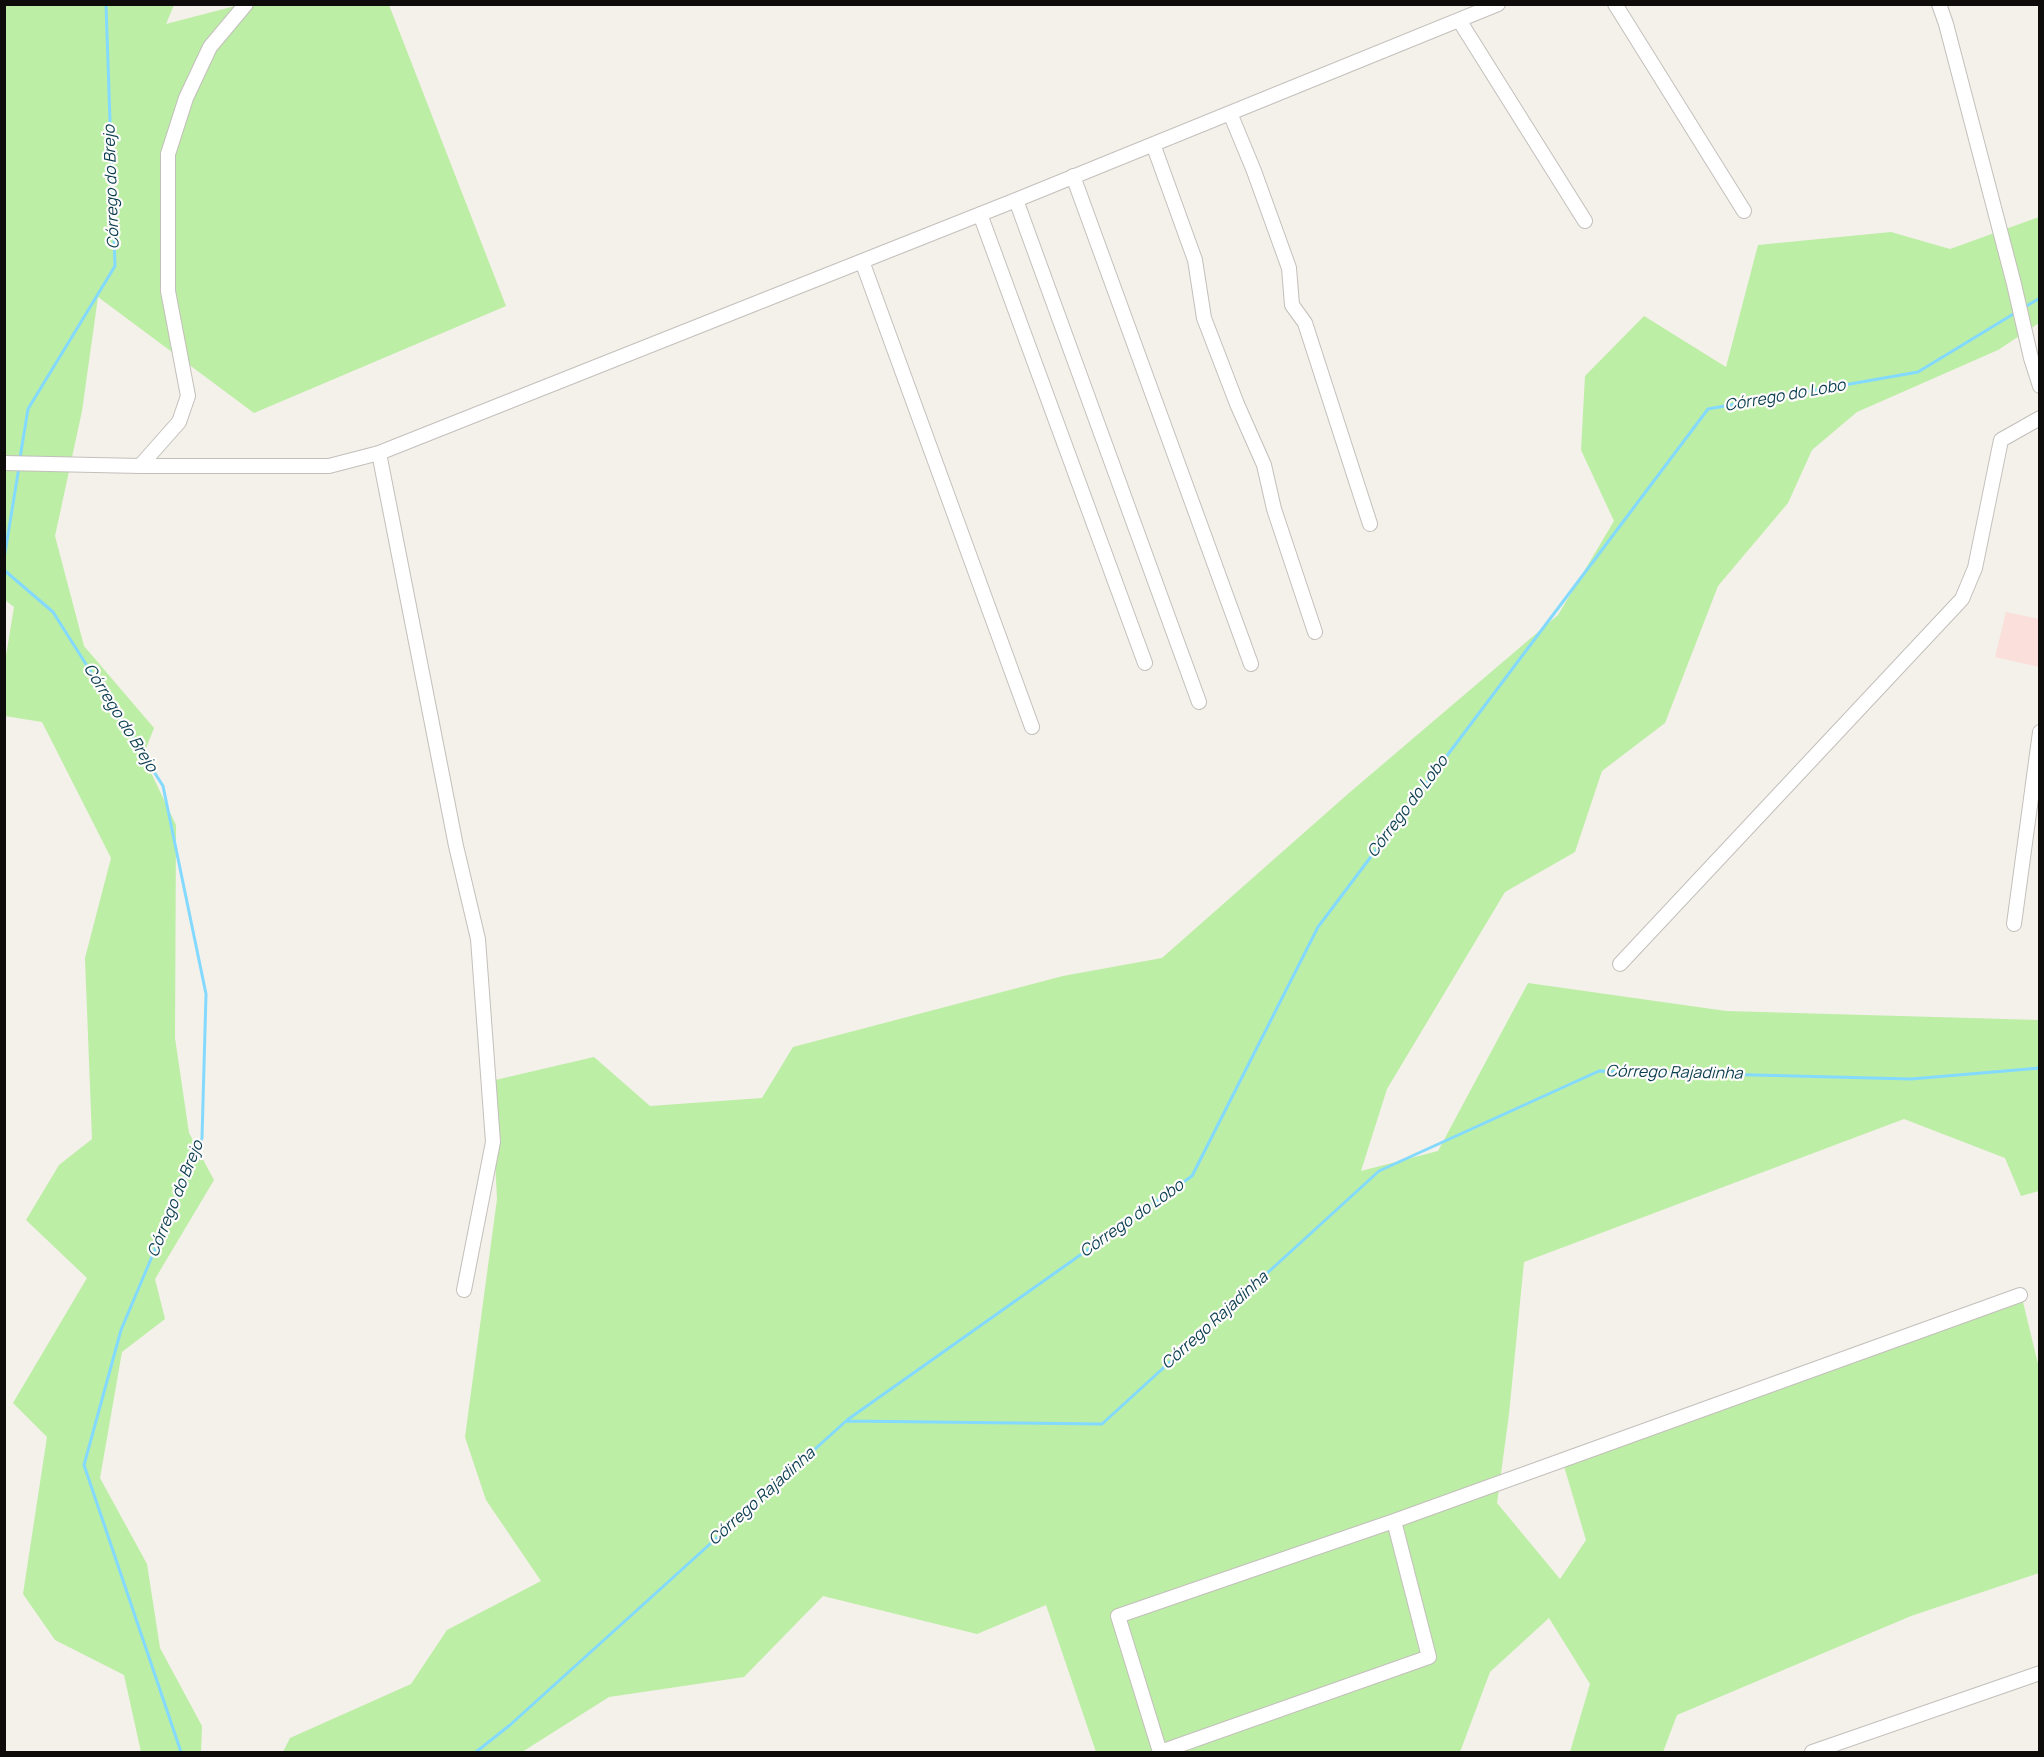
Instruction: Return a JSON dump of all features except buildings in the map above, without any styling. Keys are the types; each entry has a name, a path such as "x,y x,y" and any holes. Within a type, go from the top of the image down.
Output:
{"street":[{"path":"140,466 179,422 188,396 168,291 168,154 186,98 210,46 246,4"},
{"path":"15,463 140,466 329,466 379,453 1016,200 1497,4"},
{"path":"1615,4 1744,211"},
{"path":"1940,5 2040,386"},
{"path":"1459,20 1585,221"},
{"path":"1230,113 1289,268 1292,305 1305,323 1370,524"},
{"path":"1153,144 1195,260 1204,318 1237,404 1264,465 1274,509 1314,632"},
{"path":"1073,177 1251,664"},
{"path":"1016,200 1199,702"},
{"path":"980,214 1145,663"},
{"path":"862,261 1032,727"},
{"path":"1620,964 1962,599 1975,568 2001,440 2040,418"},
{"path":"379,453 456,846 478,939 493,1142 464,1290"},
{"path":"2013,924 2040,732"},
{"path":"1394,1521 1430,1657 1160,1752 1118,1616 1394,1521 2020,1295"},
{"path":"1812,1752 2040,1673"}],"shaded area":[{"path":"2006,612 2039,619 2039,667 1995,657"}],"green space":[{"path":"5,5 174,5 166,24 239,5 389,5 506,306 254,413 98,297 82,411 55,536 84,646 154,728 143,756 176,825 175,1038 189,1133 214,1180 155,1279 165,1319 122,1352 100,1478 147,1564 160,1648 202,1726 201,1752 141,1752 124,1675 55,1640 23,1594 47,1437 13,1403 87,1278 26,1220 59,1165 92,1139 85,958 111,858 42,722 5,716 5,662 14,607 5,600"},
{"path":"2039,217 2039,323 1998,350 1857,412 1812,450 1788,503 1718,586 1665,723 1602,771 1575,852 1505,892 1387,1089 1361,1171 1438,1151 1528,983 1726,1011 2039,1020 2039,1191 2021,1196 2005,1158 1904,1119 1524,1262 1509,1414 1497,1503 1560,1579 1586,1540 1563,1463 2023,1302 2039,1368 2039,1573 1911,1616 1677,1715 1663,1752 1570,1752 1590,1684 1549,1618 1490,1672 1460,1752 1096,1752 1046,1605 977,1634 823,1596 744,1677 609,1697 522,1752 283,1752 290,1738 411,1684 447,1630 541,1581 486,1500 465,1437 497,1199 491,1081 594,1057 650,1106 762,1098 793,1047 1063,976 1162,958 1349,793 1558,615 1614,521 1581,450 1585,376 1644,316 1726,367 1758,245 1891,232 1950,249"}],"waterway":[{"name":"Córrego do Brejo","path":"20,458 28,409 115,266 106,4"},
{"name":"Córrego do Lobo","path":"2023,308 2040,298"},
{"name":"Córrego do Lobo","path":"847,1420 1192,1176 1318,927 1708,409 1918,372 2015,313"},
{"name":"Córrego do Brejo","path":"4,559 19,467"},
{"name":"Córrego do Brejo","path":"4,570 53,612 163,786 206,994 202,1138 121,1330 84,1465 181,1752"},
{"name":"Córrego Rajadinha","path":"476,1752 510,1725 846,1421 1102,1424 1379,1171 1599,1071 1911,1079 2040,1068"}]}
